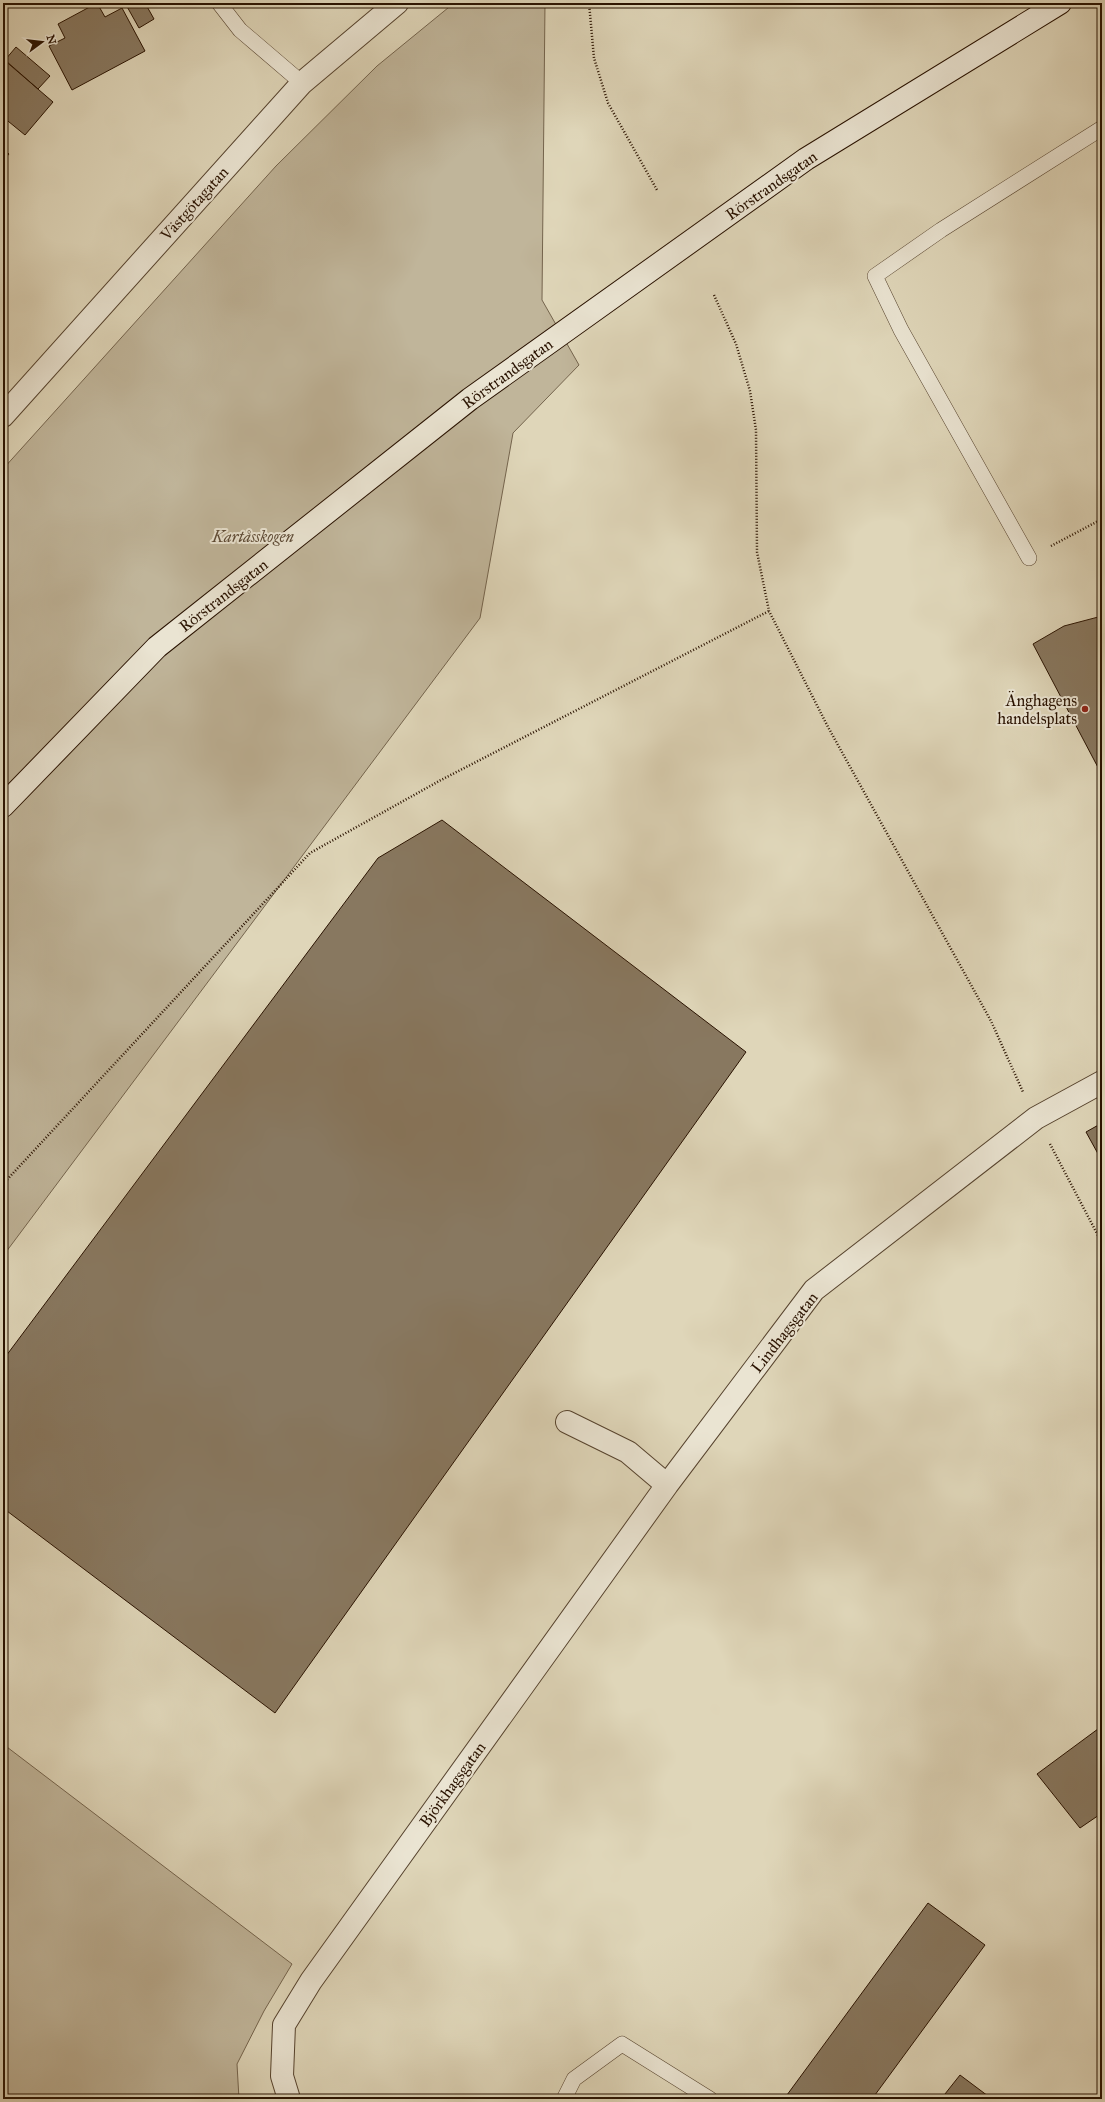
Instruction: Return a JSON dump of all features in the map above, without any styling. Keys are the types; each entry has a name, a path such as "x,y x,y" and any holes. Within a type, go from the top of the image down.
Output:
{"street":[{"name":"Västgötagatan","path":"3,416 302,83 397,3"},
{"name":"Rörstrandsgatan","path":"3,806 157,647 470,399 806,159 1060,3"},
{"name":"Lindhagsgatan","path":"667,1485 814,1290 1036,1118 1102,1082"},
{"path":"567,1422 628,1452 667,1485"},
{"name":"Björkhagsgatan","path":"289,2099 282,2076 284,2025 311,1981 667,1485"}],"lane":[{"path":"219,3 240,30 302,83"},
{"path":"1029,558 901,330 875,276 941,230 1102,128"},
{"path":"564,2099 574,2079 622,2044 710,2099"}],"path":[{"path":"589,3 594,58 608,103 657,190"},
{"path":"714,295 736,344 750,391 756,430 757,552 769,611 828,727 990,1021 1036,1118 1102,1243"},
{"path":"1029,558 1102,519"},
{"path":"3,1184 310,853 441,780 769,611"}],"green space":[{"name":"Kartåsskogen","path":"454,3 545,3 542,300 579,365 513,433 480,618 3,1256 3,469 276,166 377,66"},
{"path":"3,1744 292,1964 264,2011 237,2064 239,2099 3,2099"}],"building":[{"path":"97,3 105,17 122,8 145,51 72,90 49,46 65,38 58,24"},
{"path":"125,3 145,3 154,19 139,28"},
{"path":"16,47 50,76 38,89 5,60"},
{"path":"3,59 53,102 25,135 3,117"},
{"path":"3,148 9,154 3,161"},
{"name":"Änghagens handelsplats","path":"1102,616 1102,775 1033,644 1064,626"},
{"path":"442,820 746,1052 275,1713 3,1508 3,1360 378,858"},
{"path":"1102,1123 1102,1161 1086,1132"},
{"path":"1102,1726 1102,1813 1080,1828 1037,1774"},
{"path":"928,1903 985,1945 872,2099 784,2099"},
{"path":"960,2075 992,2099 941,2099"}],"place":[{"name":"Änghagens handelsplats","path":"1085,709"}]}
